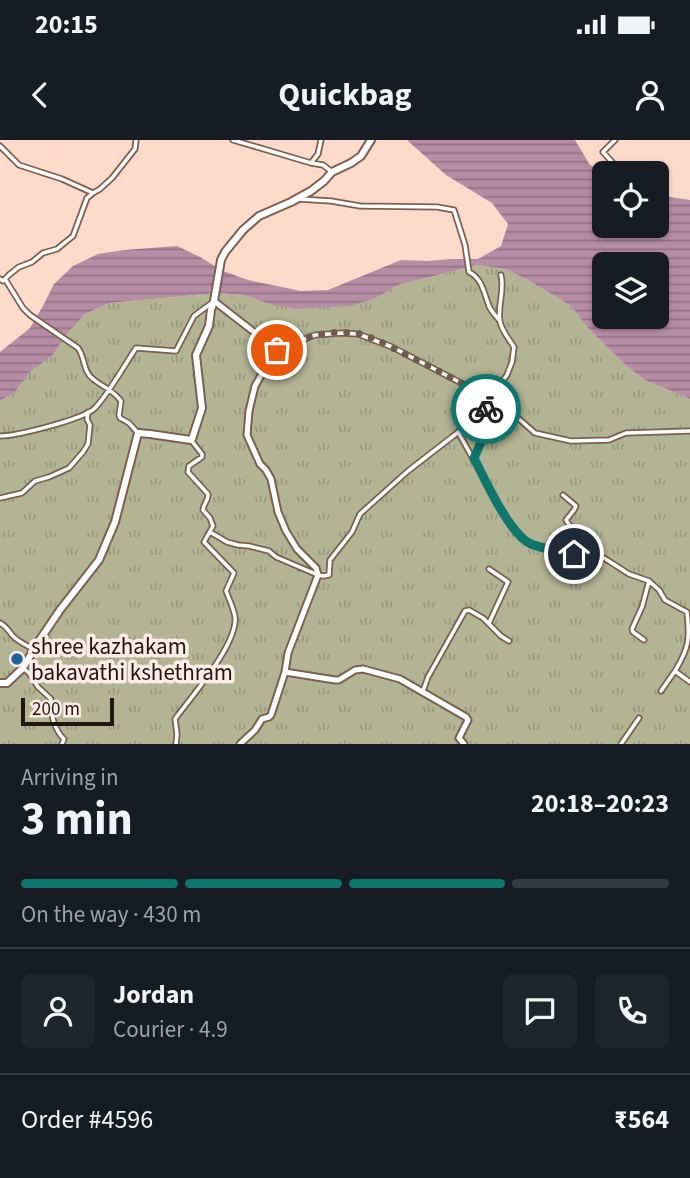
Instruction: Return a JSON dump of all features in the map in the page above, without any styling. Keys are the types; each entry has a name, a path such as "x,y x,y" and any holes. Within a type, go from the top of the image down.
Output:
{"main road":[{"path":"0,683 7,683 23,668 60,610 99,560 115,522 138,433 191,440 202,408 196,355 209,326 221,260 230,245 253,221 311,191 332,172 351,163 360,156 371,140"}],"street":[{"path":"136,140 135,149 112,178 85,202 76,231 70,239 2,279 30,315 78,348 84,355 90,378 115,393 121,401 120,418 138,433"},
{"path":"233,140 323,165 332,172"},
{"path":"311,163 318,154 321,140"},
{"path":"611,161 603,152 615,140"},
{"path":"0,146 19,165 62,179 93,193"},
{"path":"210,532 238,545 269,551 276,557 318,575 329,575 330,560 352,532 360,514 489,405 512,362 514,347 490,309 476,275 469,272 465,244 454,210 438,207 360,206 297,199"},
{"path":"500,321 503,283 501,275"},
{"path":"0,436 53,425 93,410 136,348 176,351 194,316 214,298 277,352"},
{"path":"240,744 262,719 271,715 285,672 288,653 318,575 316,568 297,549 286,531 278,512 271,479 260,464 247,435 255,386 277,352 315,335 358,334 392,347 492,399 536,433 571,441 608,440 626,433 690,431"},
{"path":"495,411 499,404"},
{"path":"474,458 489,425 484,410"},
{"path":"0,498 22,493 35,481 69,468 88,444 88,412"},
{"path":"458,432 493,497 515,531 528,543 584,557 604,558 629,574 649,581 665,600 689,610 688,648 662,691"},
{"path":"176,744 175,719 222,655 234,628 234,614 226,591 234,573 204,542 213,523 203,510 208,494 188,472 189,466 202,457 191,440"},
{"path":"563,495 576,506 566,520 573,534 565,551"},
{"path":"489,569 508,582 489,623"},
{"path":"644,640 632,629 649,581"},
{"path":"422,693 464,611 470,610 509,641"},
{"path":"0,622 15,638 34,649"},
{"path":"23,668 51,699 49,709 57,733 64,740 62,744"},
{"path":"285,672 339,680 355,670 363,669 400,679 468,720 459,738 464,744"},
{"path":"675,671 690,682"},
{"path":"621,744 639,718"}],"green space":[{"path":"478,265 505,269 571,306 588,328 625,365 645,380 690,399 690,744 0,744 0,401 15,392 30,372 52,356 85,314 110,303 216,293 244,295 269,304 376,298 398,285"}],"shaded area":[{"path":"407,140 575,140 592,166 592,238 669,238 669,197 690,200 690,399 645,380 625,365 588,328 571,306 505,269 478,265 398,285 376,298 350,306 296,309 269,304 244,295 216,293 110,303 85,314 52,356 30,372 15,392 0,401 0,352 30,328 54,284 73,266 98,254 177,246 223,271 248,280 301,291 328,290 401,260 478,259 501,246 508,224 492,203 446,175"}],"way so far":[{"path":"277,350 315,335 358,334 392,347 492,399 486,409"}],"place":[{"name":"shree kazhakam bakavathi kshethram","path":"17,659"}],"route":[{"path":"486,409 484,410 489,425 474,458 493,497 515,531 528,543 574,554"}]}
